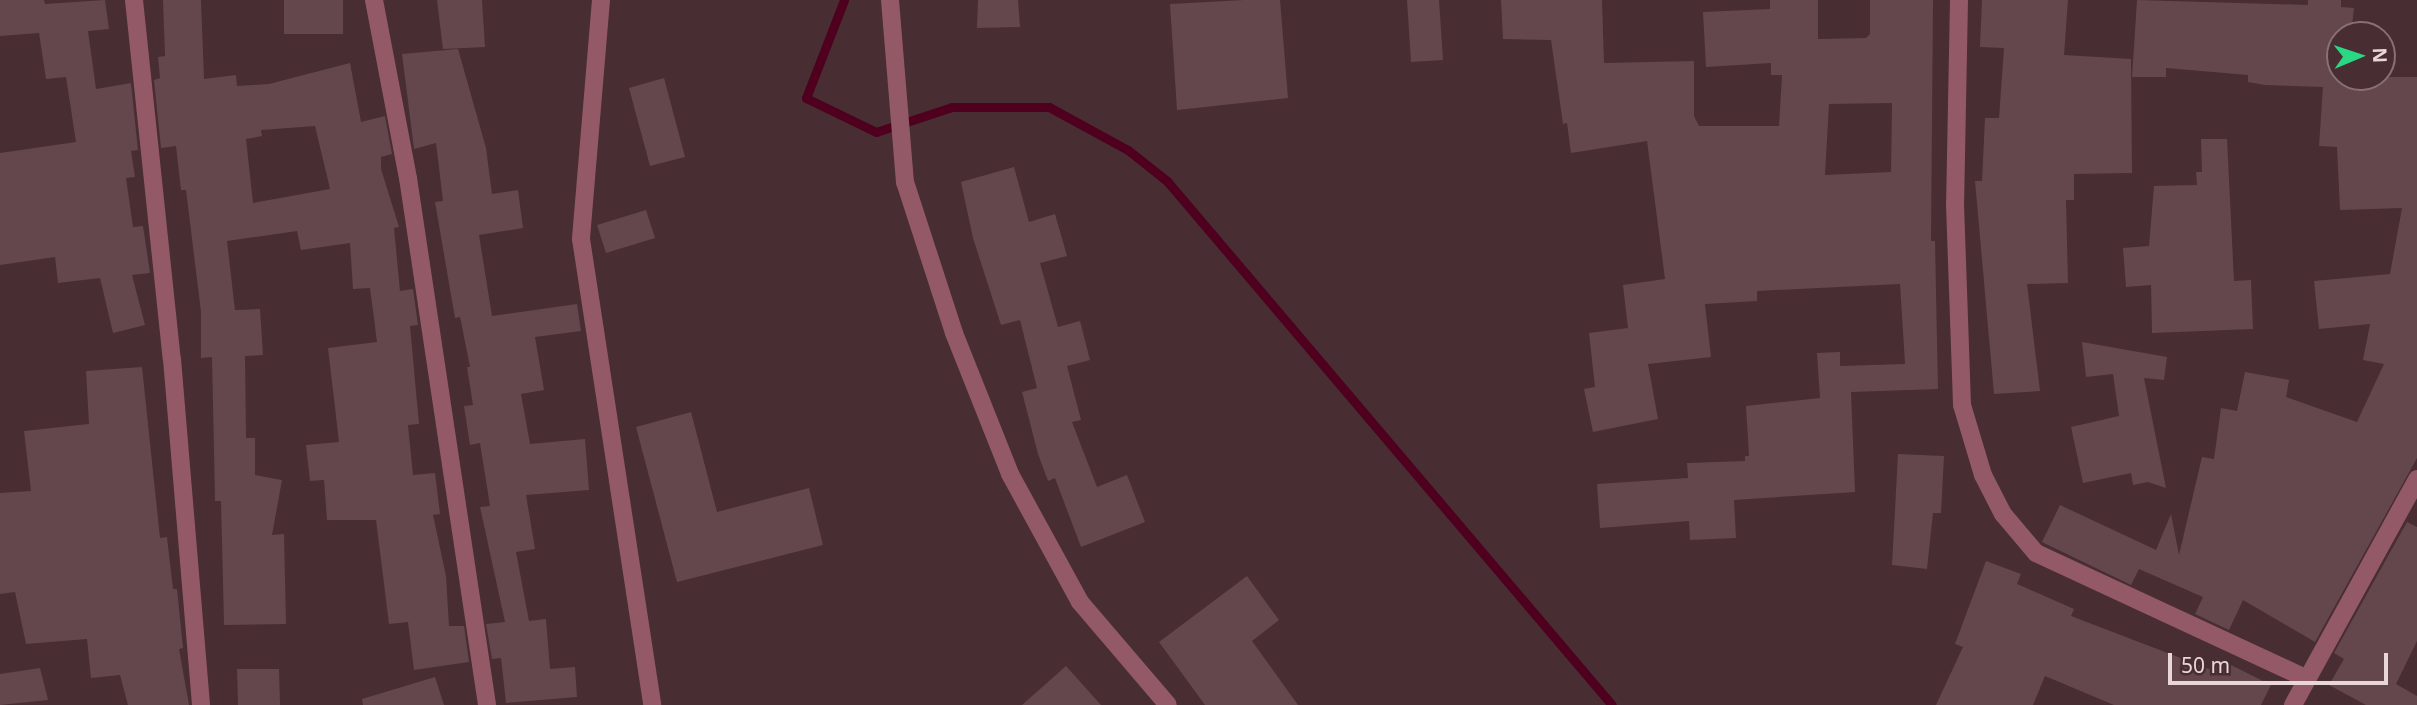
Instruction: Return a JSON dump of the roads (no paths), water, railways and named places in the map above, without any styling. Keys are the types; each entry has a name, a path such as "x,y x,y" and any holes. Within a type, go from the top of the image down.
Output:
{"street":[{"path":"134,0 174,386 201,705"},
{"path":"374,0 408,178 487,705"},
{"path":"601,0 581,239 652,705"},
{"path":"890,0 894,93 905,181 954,333 1010,474 1080,602 1168,705"},
{"path":"1959,0 1955,204 1962,405 1983,475 1998,505 2036,553 2307,679"},
{"path":"2293,705 2417,479"}],"waterway":[{"path":"844,0 806,98 876,132 952,107 1049,107 1128,150 1167,181 1612,705"}]}
